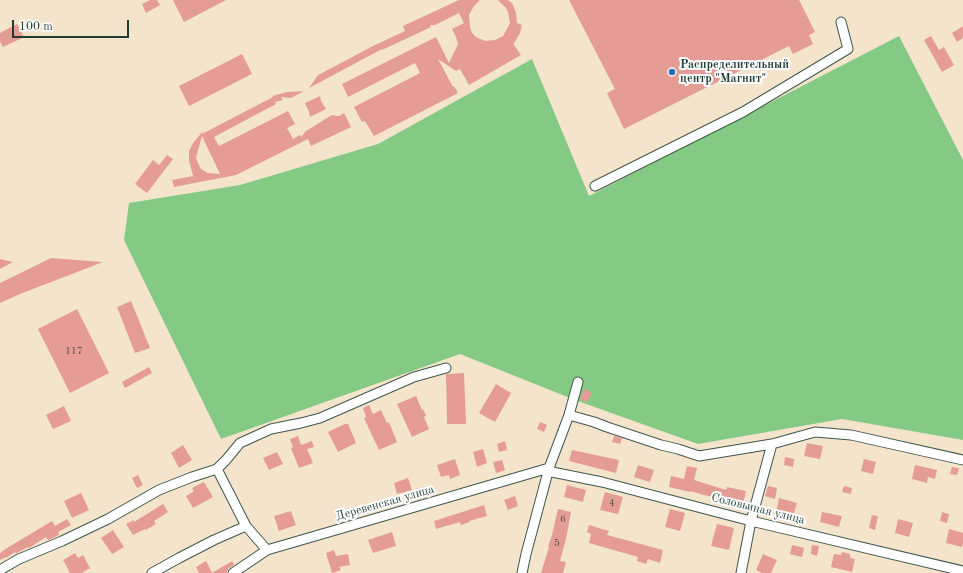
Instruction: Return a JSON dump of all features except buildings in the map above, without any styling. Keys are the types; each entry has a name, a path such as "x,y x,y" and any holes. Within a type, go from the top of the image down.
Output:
{"street":[{"path":"595,186 743,112 848,49 841,22"},
{"path":"0,570 19,559 62,541 108,518 159,490 217,469 240,443 270,429 320,418 414,377 446,368"},
{"path":"522,573 549,468 569,415 578,382"},
{"path":"569,415 699,456 772,444 815,432 851,435 963,460"},
{"path":"741,573 751,521 772,444"},
{"name":"Соловьиная улица","path":"549,468 552,472 602,482 751,521 963,571"},
{"name":"Деревенская улица","path":"233,573 267,550 549,468"},
{"path":"217,469 246,526 267,550"},
{"path":"152,573 214,540 246,526"}],"green space":[{"path":"899,36 963,160 963,440 842,419 698,444 575,400 460,354 221,439 124,240 129,203 240,185 378,144 532,59 589,196"}],"place":[{"name":"Распределительный центр \"Магнит\"","path":"672,72"}]}
